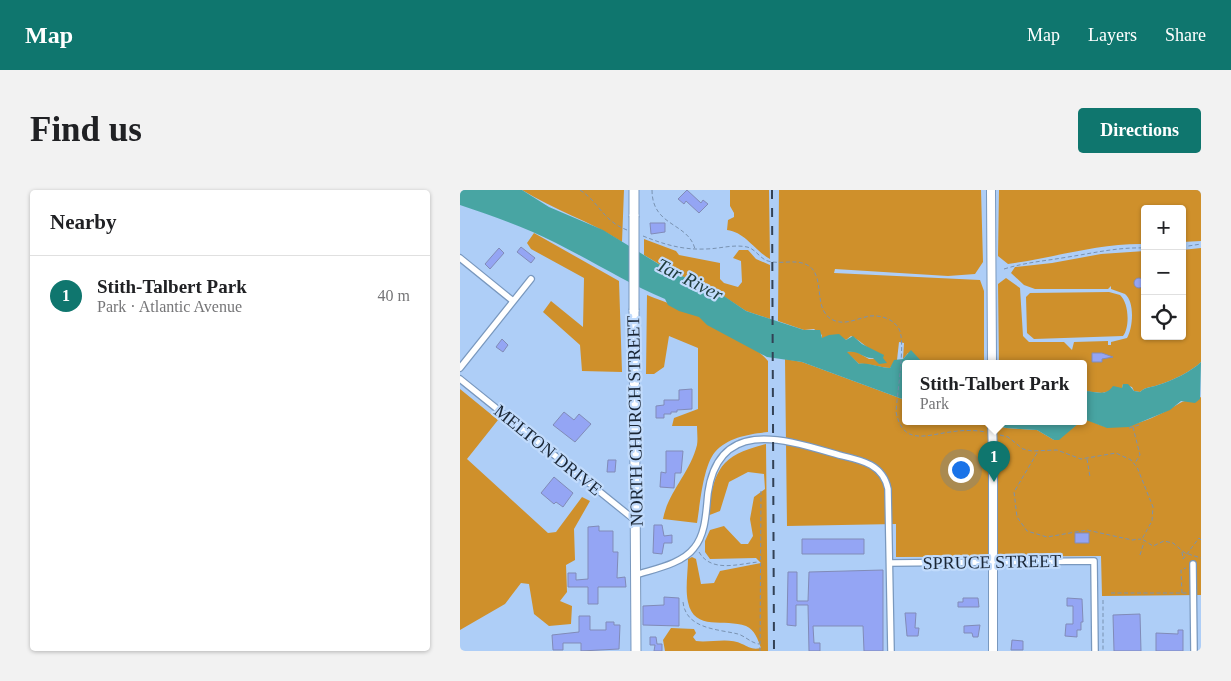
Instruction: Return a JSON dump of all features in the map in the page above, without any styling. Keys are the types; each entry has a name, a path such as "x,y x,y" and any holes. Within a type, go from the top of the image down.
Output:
{"main road":[{"name":"NORTH CHURCH STREET","path":"634,190 636,651"},
{"path":"991,190 992,360"},
{"path":"991,230 996,190"},
{"path":"992,425 993,651"}],"street":[{"path":"460,258 513,301"},
{"path":"460,368 531,278"},
{"name":"MELTON DRIVE","path":"460,379 636,521"},
{"path":"636,575 686,556 696,546 704,526 713,470 724,455 740,444 763,439 794,442 861,460 871,464 882,474 887,483 890,496 891,651"},
{"name":"SPRUCE STREET","path":"890,563 1094,561 1095,651"},
{"path":"1193,564 1194,651"}],"path":[{"path":"580,190 588,195 610,221 633,232"},
{"path":"652,190 658,213 682,231 694,244 696,250"},
{"path":"640,235 666,245 696,250 745,247 756,251 770,262 797,262 808,266 815,276 822,306 827,316 839,322 871,316 891,320 899,328 902,344 897,406 898,421 910,434 918,437 960,431 988,433"},
{"path":"1186,246 1201,244"},
{"path":"1004,269 1029,261 1071,257 1098,250 1141,248"},
{"path":"1129,428 1138,425"},
{"path":"1133,427 1140,456 1134,464"},
{"path":"998,435 1008,437 1023,449 1038,451 1057,450 1074,457 1086,458 1116,453 1123,455 1134,464 1153,507 1152,521 1142,539"},
{"path":"1038,451 1014,492 1017,517 1027,531 1047,537 1087,530 1124,539 1142,539"},
{"path":"1086,458 1090,477"},
{"path":"760,651 759,562 762,556 761,490"},
{"path":"1182,551 1183,559 1199,538 1201,540"},
{"path":"1142,539 1153,546 1165,542 1172,543 1182,551 1201,558"},
{"path":"1140,555 1144,542"},
{"path":"696,546 706,561 714,566 759,562"},
{"path":"1182,593 1181,570 1187,570"},
{"path":"1111,593 1188,593"},
{"path":"1103,600 1103,651"},
{"path":"683,602 688,616 703,627 740,634 760,644"}],"shaded area":[{"path":"460,190 522,190 549,207 603,230 670,271 715,290 746,311 804,330 820,330 822,338 839,334 846,340 853,336 862,344 884,355 883,358 887,363 879,364 873,358 855,352 847,352 859,364 890,368 894,360 903,359 911,350 920,360 902,360 902,399 802,362 767,357 707,325 699,317 679,311 668,305 665,299 544,237 460,205"},
{"path":"522,190 624,190 622,242 547,204"},
{"path":"730,190 769,190 770,259 739,234 727,230 728,220 734,217 730,206"},
{"path":"779,190 981,190 983,262 975,274 948,276 835,269 834,273 980,280 984,291 984,360 918,360 908,353 903,359 904,343 899,342 897,360 890,368 859,364 846,352 855,351 869,359 883,358 883,355 874,352 851,336 846,340 843,338 822,338 822,335 814,329 804,330 778,321"},
{"path":"999,190 1201,190 1201,241 1186,242 1186,205 1141,205 1141,244 1093,248 1008,264 998,256"},
{"path":"534,233 619,281 622,372 582,371 580,345 543,312 551,301 583,327 584,278 531,249 527,243"},
{"path":"644,239 676,251 679,255 720,263 720,279 724,283 738,287 742,282 741,261 733,258 739,250 748,250 756,259 770,265 770,319 746,311 711,288 674,273 644,255"},
{"path":"1201,248 1201,362 1169,381 1140,392 1134,391 1132,387 1123,384 1122,388 1102,393 1087,391 1087,360 999,360 998,284 1006,278 1020,288 1023,336 1029,342 1064,342 1072,350 1074,342 1108,341 1108,345 1111,345 1111,342 1127,338 1131,328 1132,309 1125,294 1111,289 1111,286 1108,289 1035,289 1024,285 1011,273 1015,267 1052,263 1101,254 1141,251 1141,340 1186,340 1186,250"},
{"path":"1109,292 1120,295 1127,309 1128,321 1123,336 1034,339 1027,333 1026,297 1030,293"},
{"path":"647,295 695,314 727,330 756,349 768,361 768,432 747,435 733,440 715,452 705,476 697,523 663,519 669,500 689,465 697,445 697,426 672,426 674,418 698,409 698,348 669,336 664,367 654,374 646,374"},
{"path":"785,359 802,362 902,399 902,425 995,425 1006,428 1037,430 1054,440 1078,425 1087,425 1087,420 1106,427 1128,426 1155,417 1182,402 1201,397 1201,595 1102,596 1101,556 896,557 896,524 787,526"},
{"path":"1201,362 1200,399 1195,403 1181,401 1170,410 1129,427 1107,428 1087,420 1087,391 1103,393 1110,390 1113,386 1122,388 1123,384 1128,384 1134,391 1140,392 1192,369"},
{"path":"460,389 498,420 467,459 548,533 556,532 582,497 590,501 574,529 575,560 566,565 567,592 560,601 572,606 571,624 549,626 534,614 529,584 521,583 505,604 460,630"},
{"path":"995,425 1077,425 1059,440 1054,440 1037,430 1006,428"},
{"path":"766,444 768,651 665,651 663,640 671,628 694,629 696,633 693,637 696,641 731,641 753,648 761,648 754,633 746,626 703,621 697,617 691,611 688,602 687,586 688,559 692,557 696,559 701,584 714,583 720,571 761,563 756,558 710,559 705,552 705,541 710,530 724,526 741,544 748,544 753,536 750,519 754,497 765,489 764,474 748,472 729,482 720,511 707,516 713,487 722,467 728,460 738,454"}],"building":[{"path":"687,190 701,203 703,200 708,204 699,213 686,201 684,204 678,199"},
{"path":"650,223 665,223 665,232 651,234"},
{"path":"521,247 535,258 531,263 517,252"},
{"path":"499,248 504,253 490,269 485,264"},
{"path":"1141,278 1141,288 1137,288 1134,285 1134,281"},
{"path":"502,339 508,345 503,352 496,347"},
{"path":"1092,353 1102,353 1113,357 1102,359 1102,362 1092,362"},
{"path":"692,389 692,409 677,410 677,412 671,412 671,414 664,414 664,418 656,418 656,406 664,405 664,400 679,400 679,390"},
{"path":"564,412 574,420 579,414 591,424 575,442 553,425"},
{"path":"666,451 683,451 681,473 675,473 674,488 660,487 661,472 666,473"},
{"path":"608,460 616,460 615,472 607,472"},
{"path":"554,477 573,493 563,507 556,502 554,504 541,493"},
{"path":"654,525 662,525 664,536 672,535 672,543 664,543 662,554 653,553"},
{"path":"599,526 599,531 613,531 613,552 618,552 617,578 625,577 626,587 598,587 598,604 588,604 588,587 568,587 568,573 576,573 576,580 588,579 588,527"},
{"path":"1075,533 1089,533 1089,543 1075,543"},
{"path":"802,539 864,539 864,554 802,554"},
{"path":"883,570 883,651 864,651 863,626 813,626 814,643 820,643 820,651 809,651 808,605 796,605 796,626 787,625 788,572 797,572 797,601 808,601 809,572"},
{"path":"664,597 679,598 679,626 643,625 643,606 664,605"},
{"path":"963,598 978,598 979,607 958,607 958,602 963,602"},
{"path":"1067,598 1082,599 1083,622 1081,622 1081,630 1077,630 1077,637 1065,636 1066,624 1073,624 1073,606 1067,606"},
{"path":"905,613 916,613 915,628 919,628 918,636 907,636"},
{"path":"1140,614 1141,651 1114,651 1113,615"},
{"path":"579,616 590,616 590,630 606,630 606,622 614,622 614,625 620,625 619,649 581,651 581,643 563,643 563,650 553,650 552,635 579,632"},
{"path":"980,625 978,637 973,637 972,633 964,633 964,626"},
{"path":"1178,630 1183,630 1183,651 1156,651 1156,633 1178,634"},
{"path":"650,637 656,637 657,644 662,644 662,651 654,651 655,645 650,645"},
{"path":"1012,640 1023,641 1023,650 1011,650"}],"railway":[{"path":"772,190 774,651"}],"place":[{"name":"Stith-Talbert Park","path":"994,482"}],"water label":[{"name":"Tar River","path":"690,279"}]}
